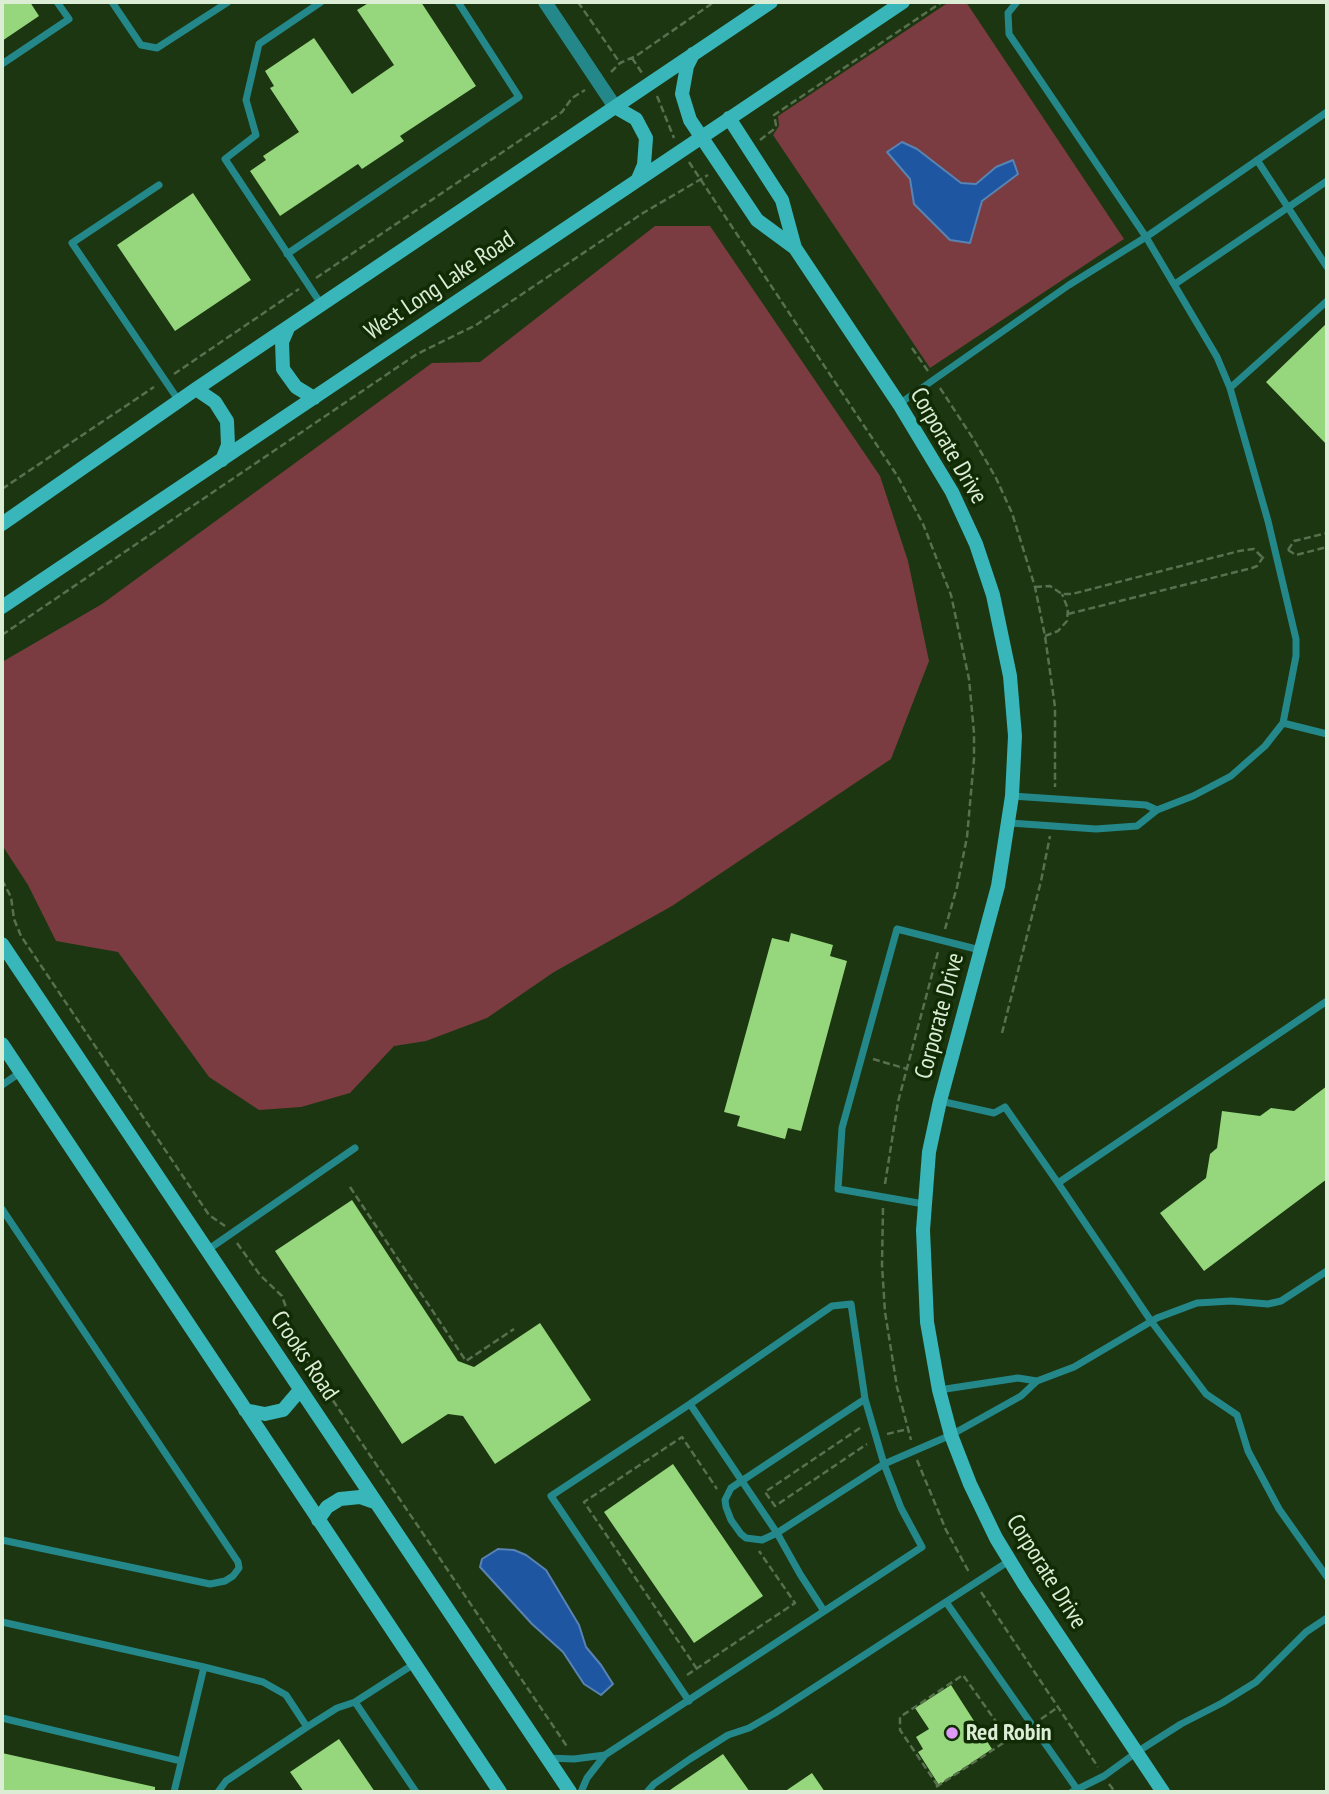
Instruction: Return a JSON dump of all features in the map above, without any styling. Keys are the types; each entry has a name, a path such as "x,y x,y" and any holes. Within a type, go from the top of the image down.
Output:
{"main road":[{"name":"West Long Lake Road","path":"2,524 196,389 771,2"},
{"name":"West Long Lake Road","path":"2,607 903,2"},
{"name":"Corporate Drive","path":"693,54 687,66 682,94 690,120 757,220 795,248"},
{"path":"615,107 636,119 646,138 644,165 638,180"},
{"name":"Corporate Drive","path":"729,118 782,200 795,248 939,468 961,510 993,595 1006,649 1015,736 1010,823 998,886 940,1101 929,1152 924,1204 924,1286 930,1344 951,1435 979,1504 1009,1561 1163,1792"},
{"path":"289,327 282,342 283,369 296,387 314,398"},
{"path":"196,389 215,402 227,421 228,445 222,460"},
{"name":"Crooks Road","path":"2,944 570,1792"},
{"path":"2,1044 500,1792"},
{"path":"245,1410 265,1414 283,1410 300,1390"},
{"path":"318,1520 327,1507 340,1499 360,1497 374,1502"}],"street":[{"path":"545,2 615,107"}],"lane":[{"path":"2,64 69,19 57,2"},
{"path":"112,2 141,45 157,48 228,2"},
{"path":"321,2 259,44 246,100 256,135 225,159 321,305"},
{"path":"287,254 519,97 458,2"},
{"path":"1010,823 1115,829 1137,826 1157,810 1194,796 1231,776 1265,746 1283,723 1296,656 1296,639 1268,521 1230,388 1217,357 1146,237 1009,34 1009,13 1017,2"},
{"path":"898,404 1327,112"},
{"path":"1257,160 1327,267"},
{"path":"1175,284 1327,181"},
{"path":"159,185 72,243 179,401"},
{"path":"1230,388 1327,301"},
{"path":"1283,723 1327,734"},
{"path":"1012,796 1146,804 1157,810"},
{"path":"924,1204 838,1189 842,1128 897,929 981,950"},
{"path":"1058,1183 1327,1001"},
{"path":"2,1085 21,1072"},
{"path":"940,1101 995,1113 1005,1107 1151,1321 1206,1394 1237,1415 1248,1451 1279,1509 1327,1577"},
{"path":"206,1251 355,1148"},
{"path":"2,1209 230,1550 239,1568 225,1581 210,1584 2,1539"},
{"path":"865,1399 730,1488 725,1500 728,1514 735,1527 746,1538 762,1539 777,1533 884,1464 951,1435 1021,1396 1037,1381 1073,1367 1151,1321 1197,1303 1231,1301 1268,1304 1281,1301 1327,1272"},
{"path":"581,1792 605,1755 689,1701 922,1547 901,1508 884,1464 865,1399 851,1304 832,1306 551,1496 689,1701"},
{"path":"939,1390 1018,1378 1037,1381"},
{"path":"690,1404 777,1533 824,1611"},
{"path":"647,1792 690,1759 728,1735 749,1728 775,1713 1009,1561"},
{"path":"946,1602 1076,1792 1181,1724 1256,1682 1306,1632 1327,1618"},
{"path":"2,1622 263,1682 286,1695 307,1727"},
{"path":"218,1792 226,1781 307,1727 337,1708 355,1702 414,1664"},
{"path":"174,1792 204,1667"},
{"path":"355,1702 416,1792"},
{"path":"2,1718 181,1761"},
{"path":"547,1758 574,1759 605,1755"}],"path":[{"path":"578,2 619,65 714,2"},
{"path":"757,142 774,130 774,115 942,2"},
{"path":"632,58 636,65"},
{"path":"316,278 562,112 578,94"},
{"path":"658,96 674,139"},
{"path":"695,173 898,477 923,524 951,596 969,679 974,759 967,837 946,926"},
{"path":"2,635 417,354 476,324 643,213 709,175"},
{"path":"172,375 300,288"},
{"path":"912,348 927,369"},
{"path":"2,489 156,386"},
{"path":"941,390 996,478 1012,513 1035,587 1055,707 1055,790"},
{"path":"1327,533 1294,541 1287,550 1296,555 1327,547"},
{"path":"1062,594 1239,551 1254,550 1262,557 1257,566 1252,568 1068,614"},
{"path":"1035,587 1050,586 1062,594 1068,614 1063,627 1045,636"},
{"path":"1002,1033 1050,838"},
{"path":"2,880 11,897 14,919 21,936 209,1216 225,1227"},
{"path":"884,1186 892,1130 939,950"},
{"path":"870,1059 907,1069"},
{"path":"350,1187 466,1361 514,1329"},
{"path":"883,1211 882,1265 886,1312 892,1359 911,1441"},
{"path":"239,1246 260,1275 282,1296 287,1310 288,1334 571,1753"},
{"path":"862,1427 868,1443 775,1506 765,1492 862,1427"},
{"path":"885,1435 908,1429"},
{"path":"697,1669 584,1502 682,1437 719,1491 716,1498"},
{"path":"919,1465 946,1530 970,1574"},
{"path":"685,1677 795,1602 757,1548"},
{"path":"982,1593 1096,1764"},
{"path":"964,1675 1010,1739 937,1787 900,1730 900,1717 964,1675"},
{"path":"1038,1721 1058,1707"}],"shaded area":[{"path":"949,2 966,2 1124,239 930,368 773,135 779,126 778,116"},
{"path":"655,226 710,226 880,476 908,561 929,661 891,759 672,906 554,972 487,1018 426,1041 394,1046 350,1093 301,1107 259,1110 209,1077 118,952 56,941 28,885 2,845 2,662 102,604 432,363 480,362"}],"water":[{"path":"902,142 917,149 961,183 976,184 996,167 1013,160 1018,174 982,201 970,243 950,240 914,204 910,179 887,152"},
{"path":"498,1549 514,1550 526,1555 546,1570 579,1625 586,1647 613,1684 601,1695 584,1684 563,1652 532,1624 480,1567 482,1559"}],"building":[{"path":"2,2 30,2 39,16 2,41"},
{"path":"370,2 421,2 476,86 400,136 404,141 362,169 358,164 280,216 250,171 266,160 263,156 299,132 270,88 274,86 265,71 314,38 352,94 394,65 357,10"},
{"path":"193,193 251,280 175,331 117,245"},
{"path":"1327,323 1327,445 1266,382"},
{"path":"791,933 833,945 830,956 847,961 801,1131 788,1128 785,1139 737,1126 740,1116 724,1112 772,938 789,942"},
{"path":"1327,1086 1327,1179 1204,1271 1160,1213 1206,1178 1210,1154 1217,1148 1222,1111 1260,1116 1271,1108 1294,1111"},
{"path":"352,1200 458,1361 474,1367 540,1323 591,1400 495,1464 463,1416 448,1414 402,1444 275,1251"},
{"path":"673,1464 763,1596 694,1643 604,1512"},
{"name":"Red Robin","path":"951,1685 992,1749 939,1785 918,1752 923,1749 916,1737 929,1729 915,1708"},
{"path":"339,1739 375,1792 304,1792 290,1772"},
{"path":"2,1753 155,1787 155,1792 2,1792"},
{"path":"723,1754 750,1792 667,1792"},
{"path":"812,1773 825,1792 784,1792"}],"place":[{"name":"Red Robin","path":"952,1733"}]}
